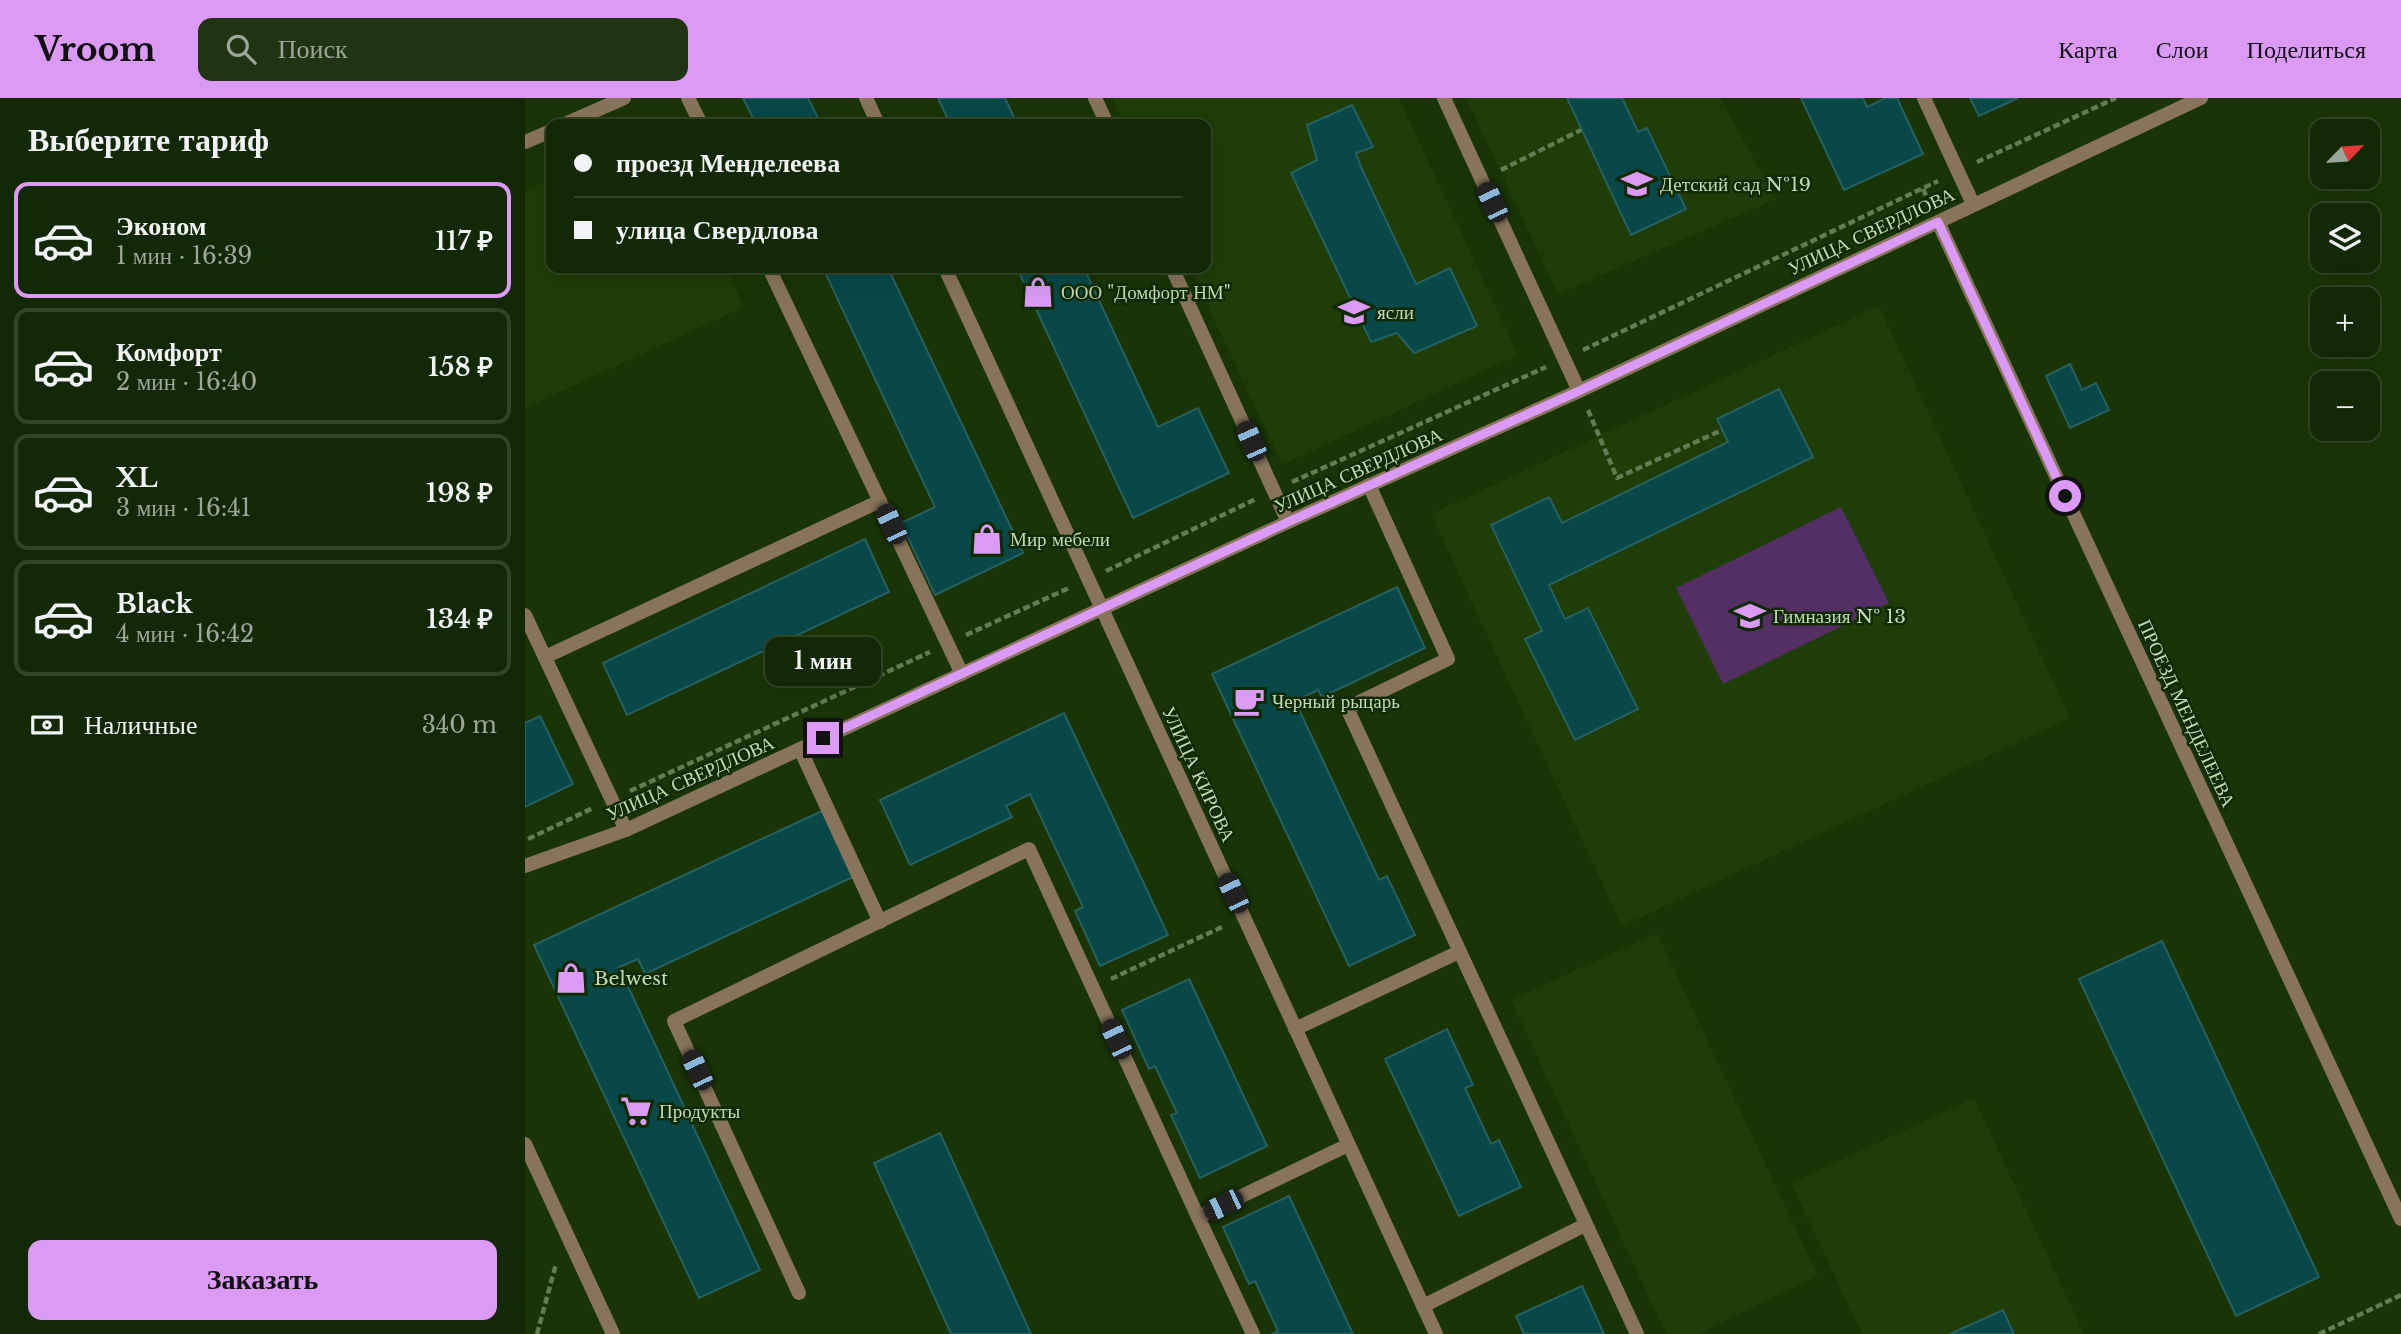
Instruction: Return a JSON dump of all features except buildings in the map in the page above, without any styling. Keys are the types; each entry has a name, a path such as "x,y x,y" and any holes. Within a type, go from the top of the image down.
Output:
{"street":[{"path":"576,119 624,98"},
{"path":"688,98 698,119"},
{"path":"866,98 876,119"},
{"path":"1095,98 1105,119"},
{"path":"1444,98 1579,391"},
{"path":"1924,98 1973,204"},
{"name":"УЛИЦА СВЕРДЛОВА","path":"525,866 626,830 1288,522 1579,391 2201,98"},
{"path":"525,142 546,133"},
{"name":"ПРОЕЗД МЕНДЕЛЕЕВА","path":"1938,222 2401,1219"},
{"path":"771,273 962,674"},
{"name":"УЛИЦА КИРОВА","path":"946,273 1436,1334"},
{"path":"1174,273 1288,522"},
{"path":"1370,485 1448,659 1347,708 1637,1334"},
{"path":"545,657 880,500"},
{"path":"525,615 626,830"},
{"path":"800,749 880,922"},
{"path":"799,1293 674,1021 1029,849 1253,1334"},
{"path":"1295,1029 1459,952"},
{"path":"525,1144 613,1334"},
{"path":"1198,1217 1348,1145"},
{"path":"1423,1306 1585,1225"}],"path":[{"path":"525,840 1274,491 1565,359 2116,98"},
{"path":"1481,179 1581,130"},
{"path":"1579,391 1618,478 1722,430"},
{"path":"1093,988 1243,916"},
{"path":"2319,1334 2401,1295"}],"shaded area":[{"name":"ясли","path":"1112,98 1399,98 1518,355 1282,465 1192,273 1211,273 1211,119 1122,119"},
{"name":"Детский сад №19","path":"1466,98 1720,98 1776,199 1558,294"},
{"path":"546,182 546,273 728,273 744,307 525,408 525,192"},
{"name":"Гимназия № 13","path":"1879,306 2070,718 1622,926 1431,514"},
{"path":"1841,507 1889,603 1723,684 1676,588"},
{"path":"1657,933 1818,1276 1698,1334 1666,1334 1511,1000"},
{"path":"1974,1098 2084,1334 1862,1334 1791,1183"}],"place":[{"name":"Детский сад №19","path":"1637,184"},
{"name":"ООО \"Домфорт НМ\"","path":"1038,292"},
{"name":"ясли","path":"1354,312"},
{"name":"Мир мебели","path":"987,539"},
{"name":"Гимназия № 13","path":"1750,616"},
{"name":"Черный рыцарь","path":"1249,701"},
{"name":"Belwest","path":"571,978"},
{"name":"Продукты","path":"636,1111"}],"route":[{"path":"823,738 1288,522 1579,391 1938,222 2065,496"}]}
